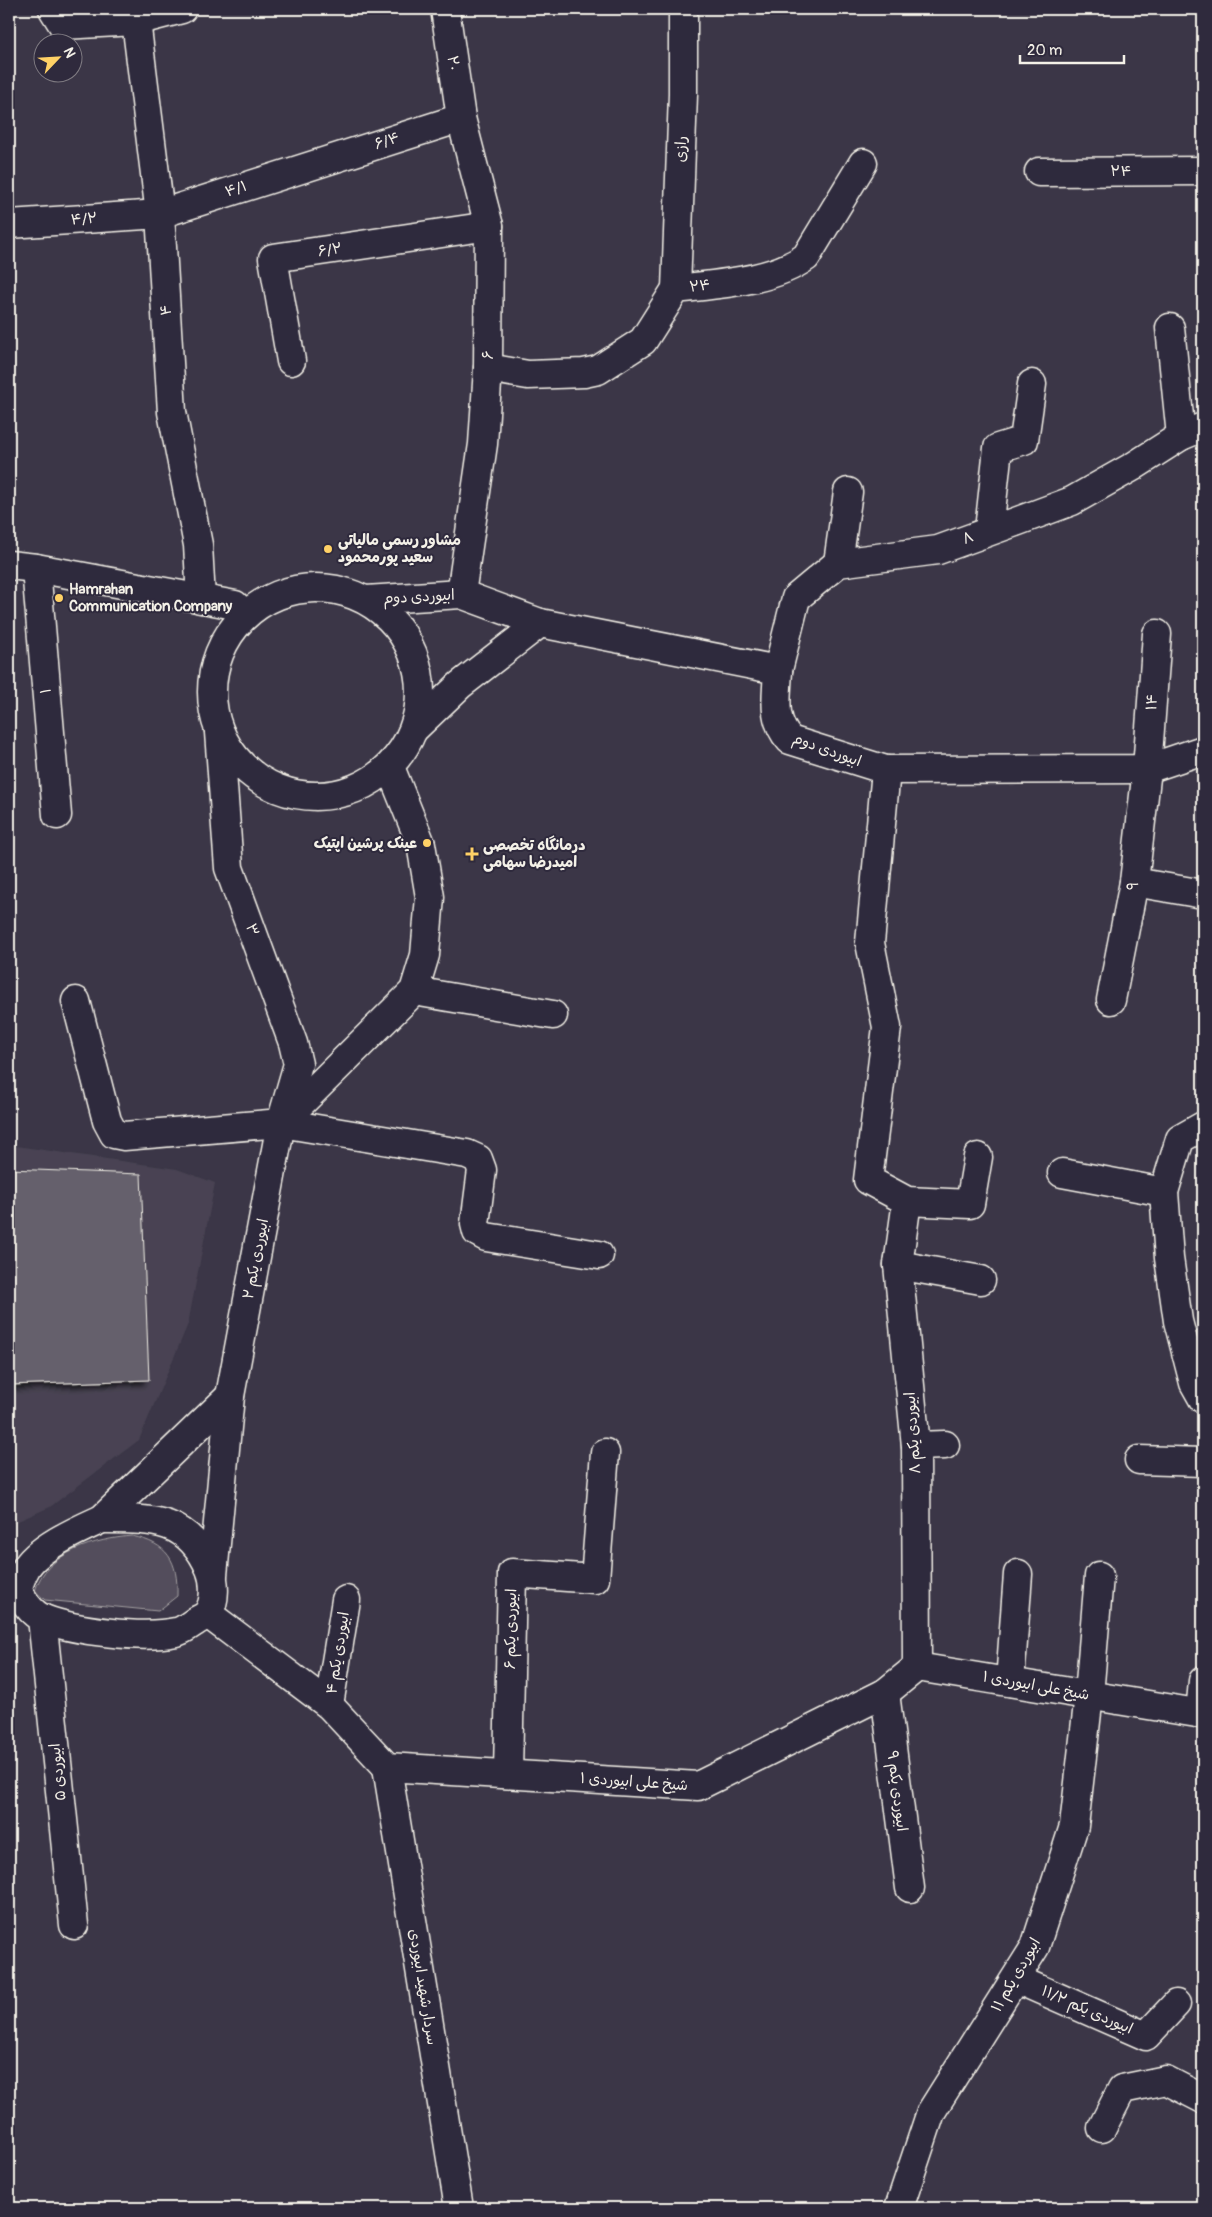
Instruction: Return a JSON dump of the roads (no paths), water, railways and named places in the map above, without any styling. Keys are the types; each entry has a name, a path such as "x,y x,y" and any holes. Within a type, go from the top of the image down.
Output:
{"street":[{"path":"53,9 63,25 136,20 182,9"},
{"name":"۲۰","path":"445,9 461,118"},
{"name":"رازی","path":"676,289 683,104 684,9"},
{"name":"۴","path":"136,20 160,214 172,412 198,545 201,599"},
{"name":"۶/۴","path":"312,165 461,118"},
{"name":"۶","path":"460,594 483,444 488,368 489,226 461,118"},
{"name":"۲۴","path":"488,368 528,375 584,373 598,370 644,341 676,289 738,282 794,265 806,257 863,162"},
{"name":"۴/۱","path":"160,214 312,165"},
{"name":"۲۴","path":"1039,172 1203,171"},
{"name":"۴/۲","path":"9,224 160,214"},
{"name":"۶/۲","path":"291,361 273,258 489,226"},
{"path":"1170,328 1192,431"},
{"path":"989,530 998,448 1024,440 1032,384"},
{"name":"۸","path":"838,563 938,550 1072,501 1192,431"},
{"path":"778,670 796,598 838,563 848,492"},
{"path":"9,565 36,568 244,606 288,590 308,587 328,587 366,600 391,621 402,634 414,656 420,680 420,705 414,730 404,749 390,767 372,781 352,791 329,796 306,797 284,792 263,782 245,769 230,752 219,732 212,702 211,687 215,664 223,643 236,624 244,606"},
{"name":"۱","path":"36,568 57,815"},
{"name":"ابیوردی دوم","path":"366,600 460,594 540,623 778,670 777,716 780,729 790,740 886,770 1147,769 1203,750"},
{"path":"414,730 460,685 540,623"},
{"name":"۱۴","path":"1147,769 1157,634"},
{"name":"۳","path":"219,732 229,868 293,1043 298,1064 281,1123"},
{"path":"281,1123 414,991 425,955 430,898 421,844 390,767"},
{"name":"۹","path":"1111,1000 1134,882 1147,769"},
{"path":"886,770 870,943 888,1027 868,1180 907,1201 970,1204 978,1157"},
{"path":"1134,882 1203,894"},
{"path":"414,991 553,1015"},
{"path":"76,1001 107,1121 114,1134 124,1136 281,1123 466,1154 478,1159 482,1170 475,1224 477,1232 486,1237 599,1255"},
{"name":"۲ ابیوردی یکم","path":"213,1575 230,1396 281,1123"},
{"path":"1200,1388 1178,1321 1169,1258 1164,1192 1180,1139 1203,1126"},
{"path":"1062,1172 1164,1192"},
{"name":"۸ ابیوردی یکم","path":"907,1201 898,1265 916,1446 917,1666"},
{"path":"898,1265 981,1280"},
{"path":"102,1519 136,1519 178,1528 194,1541 204,1554 213,1575 214,1597 208,1614 178,1632 138,1634 83,1628 42,1618 26,1605 13,1588 25,1568 43,1550 68,1535 102,1519 230,1396"},
{"path":"916,1446 945,1445"},
{"name":"۶ ابیوردی یکم","path":"508,1774 512,1574 596,1579 605,1453"},
{"path":"1139,1460 1203,1462"},
{"path":"1010,1682 1018,1574"},
{"name":"۱۱ ابیوردی یکم","path":"898,2208 931,2112 1035,1947 1074,1826 1090,1695 1099,1576"},
{"name":"۴ ابیوردی یکم","path":"329,1705 346,1600"},
{"path":"208,1614 329,1705 387,1767"},
{"name":"۵ ابیوردی","path":"42,1618 74,1926"},
{"name":"شیخ علی ابیوردی ۱","path":"387,1767 698,1786 884,1694 917,1666 1202,1714"},
{"path":"1202,1714 1203,1681"},
{"name":"۹ ابیوردی یکم","path":"884,1694 910,1888"},
{"name":"سردار شهید ابیوردی","path":"387,1767 460,2208"},
{"name":"۱۱/۲ ابیوردی یکم","path":"1016,1979 1146,2036 1176,2004"},
{"path":"1102,2128 1122,2089 1166,2080 1203,2099"}],"place":[{"name":"مشاور رسمی مالیاتی سعید پورمحمود","path":"328,549"},
{"name":"Hamrahan Communication Company","path":"59,598"},
{"name":"عینک پرشین اپتیک","path":"427,843"},
{"name":"درمانگاه تخصصی امیدرضا سهامی","path":"472,854"}]}
